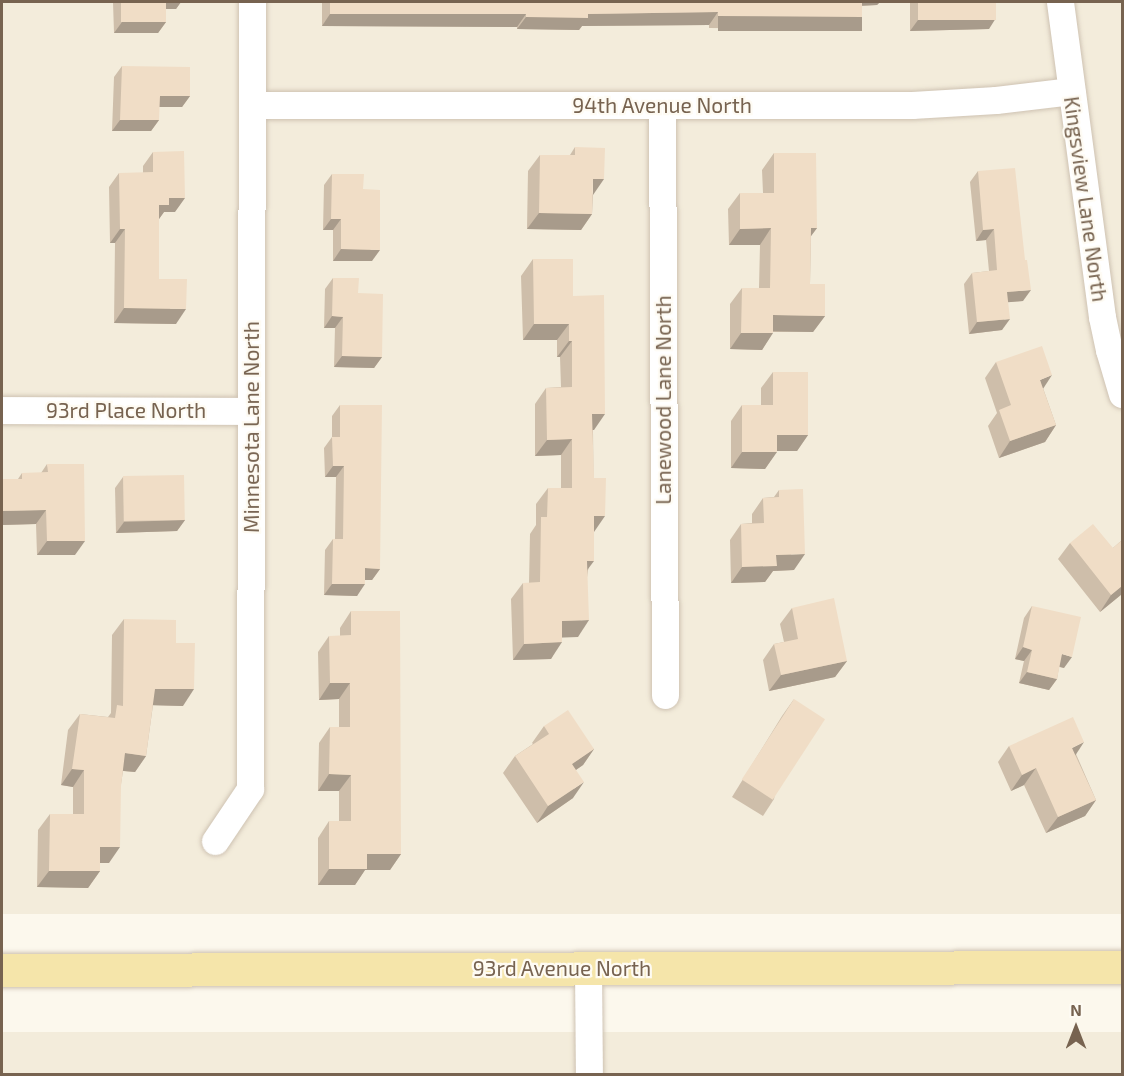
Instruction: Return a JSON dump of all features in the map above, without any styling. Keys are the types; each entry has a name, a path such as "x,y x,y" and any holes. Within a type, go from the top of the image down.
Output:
{"main road":[{"name":"93rd Avenue North","path":"2,970 1122,967"}],"street":[{"name":"Minnesota Lane North","path":"215,841 250,789 252,2"},
{"name":"Kingsview Lane North","path":"1060,2 1102,317 1108,350 1122,394"},
{"name":"94th Avenue North","path":"253,105 912,105 996,100 1071,91"},
{"name":"Lanewood Lane North","path":"662,105 665,695"},
{"name":"93rd Place North","path":"2,410 251,411"},
{"path":"588,968 589,1074"}],"shaded area":[{"path":"2,2 1122,2 1122,914 2,914"},
{"path":"2,1032 1122,1032 1122,1074 2,1074"}],"building":[{"path":"121,2 166,2 166,22 121,22"},
{"path":"330,2 862,2 862,17 718,16 718,12 588,14 588,18 526,17 526,14 330,14"},
{"path":"918,2 996,2 996,20 918,20"},
{"path":"122,66 190,67 190,96 160,96 159,120 120,120"},
{"path":"575,147 605,148 604,179 593,179 592,214 539,213 540,155 575,155"},
{"path":"184,151 185,198 169,198 169,205 159,205 159,279 187,279 186,309 124,308 125,229 120,229 119,173 153,172 153,152"},
{"path":"774,153 816,153 817,228 811,228 810,284 825,284 825,316 773,315 773,333 741,333 742,288 770,288 771,228 740,229 740,193 774,193"},
{"path":"1015,168 1025,260 1027,260 1031,290 1007,292 1010,319 977,322 972,273 997,270 994,229 983,230 978,171"},
{"path":"332,174 364,174 363,189 380,190 380,250 341,249 341,219 331,219"},
{"path":"533,259 573,259 573,296 604,295 605,414 592,414 594,478 606,478 605,516 594,516 594,561 587,561 589,620 562,621 562,642 524,644 523,583 540,582 541,517 547,517 548,488 572,488 572,439 547,440 546,388 572,387 572,341 569,341 569,324 534,324"},
{"path":"333,278 359,278 358,293 383,294 382,357 342,356 343,317 332,316"},
{"path":"1042,346 1052,375 1040,380 1056,425 1010,441 999,410 1011,405 996,362"},
{"path":"773,372 808,372 808,435 777,435 777,452 742,452 742,405 773,405"},
{"path":"340,405 382,405 380,569 365,568 365,584 332,584 333,539 343,539 344,466 333,466 332,437 340,437"},
{"path":"47,464 84,464 85,541 47,541 46,510 2,511 2,479 22,479 22,473 48,472"},
{"path":"184,475 185,520 124,521 123,476"},
{"path":"803,489 805,554 776,555 777,566 742,567 741,524 764,523 763,498 779,497 779,490"},
{"path":"1093,524 1113,548 1122,540 1122,586 1111,595 1070,543"},
{"path":"834,598 847,661 781,675 774,644 798,639 792,608"},
{"path":"1032,606 1081,617 1072,657 1062,654 1057,679 1027,672 1032,650 1023,647"},
{"path":"351,611 400,611 401,854 367,854 367,869 329,869 329,821 351,821 351,775 329,774 330,727 350,727 350,683 330,683 329,636 351,635"},
{"path":"124,619 176,620 176,643 195,643 194,689 155,689 146,756 125,753 121,786 120,847 100,847 100,871 49,871 50,814 84,814 84,770 72,769 80,714 115,718 117,705 123,706"},
{"path":"794,699 825,719 773,800 742,780"},
{"path":"568,710 594,749 572,764 584,782 548,806 515,756 549,734 544,726"},
{"path":"1073,717 1084,742 1072,748 1096,800 1058,817 1036,768 1022,775 1009,746"}]}
